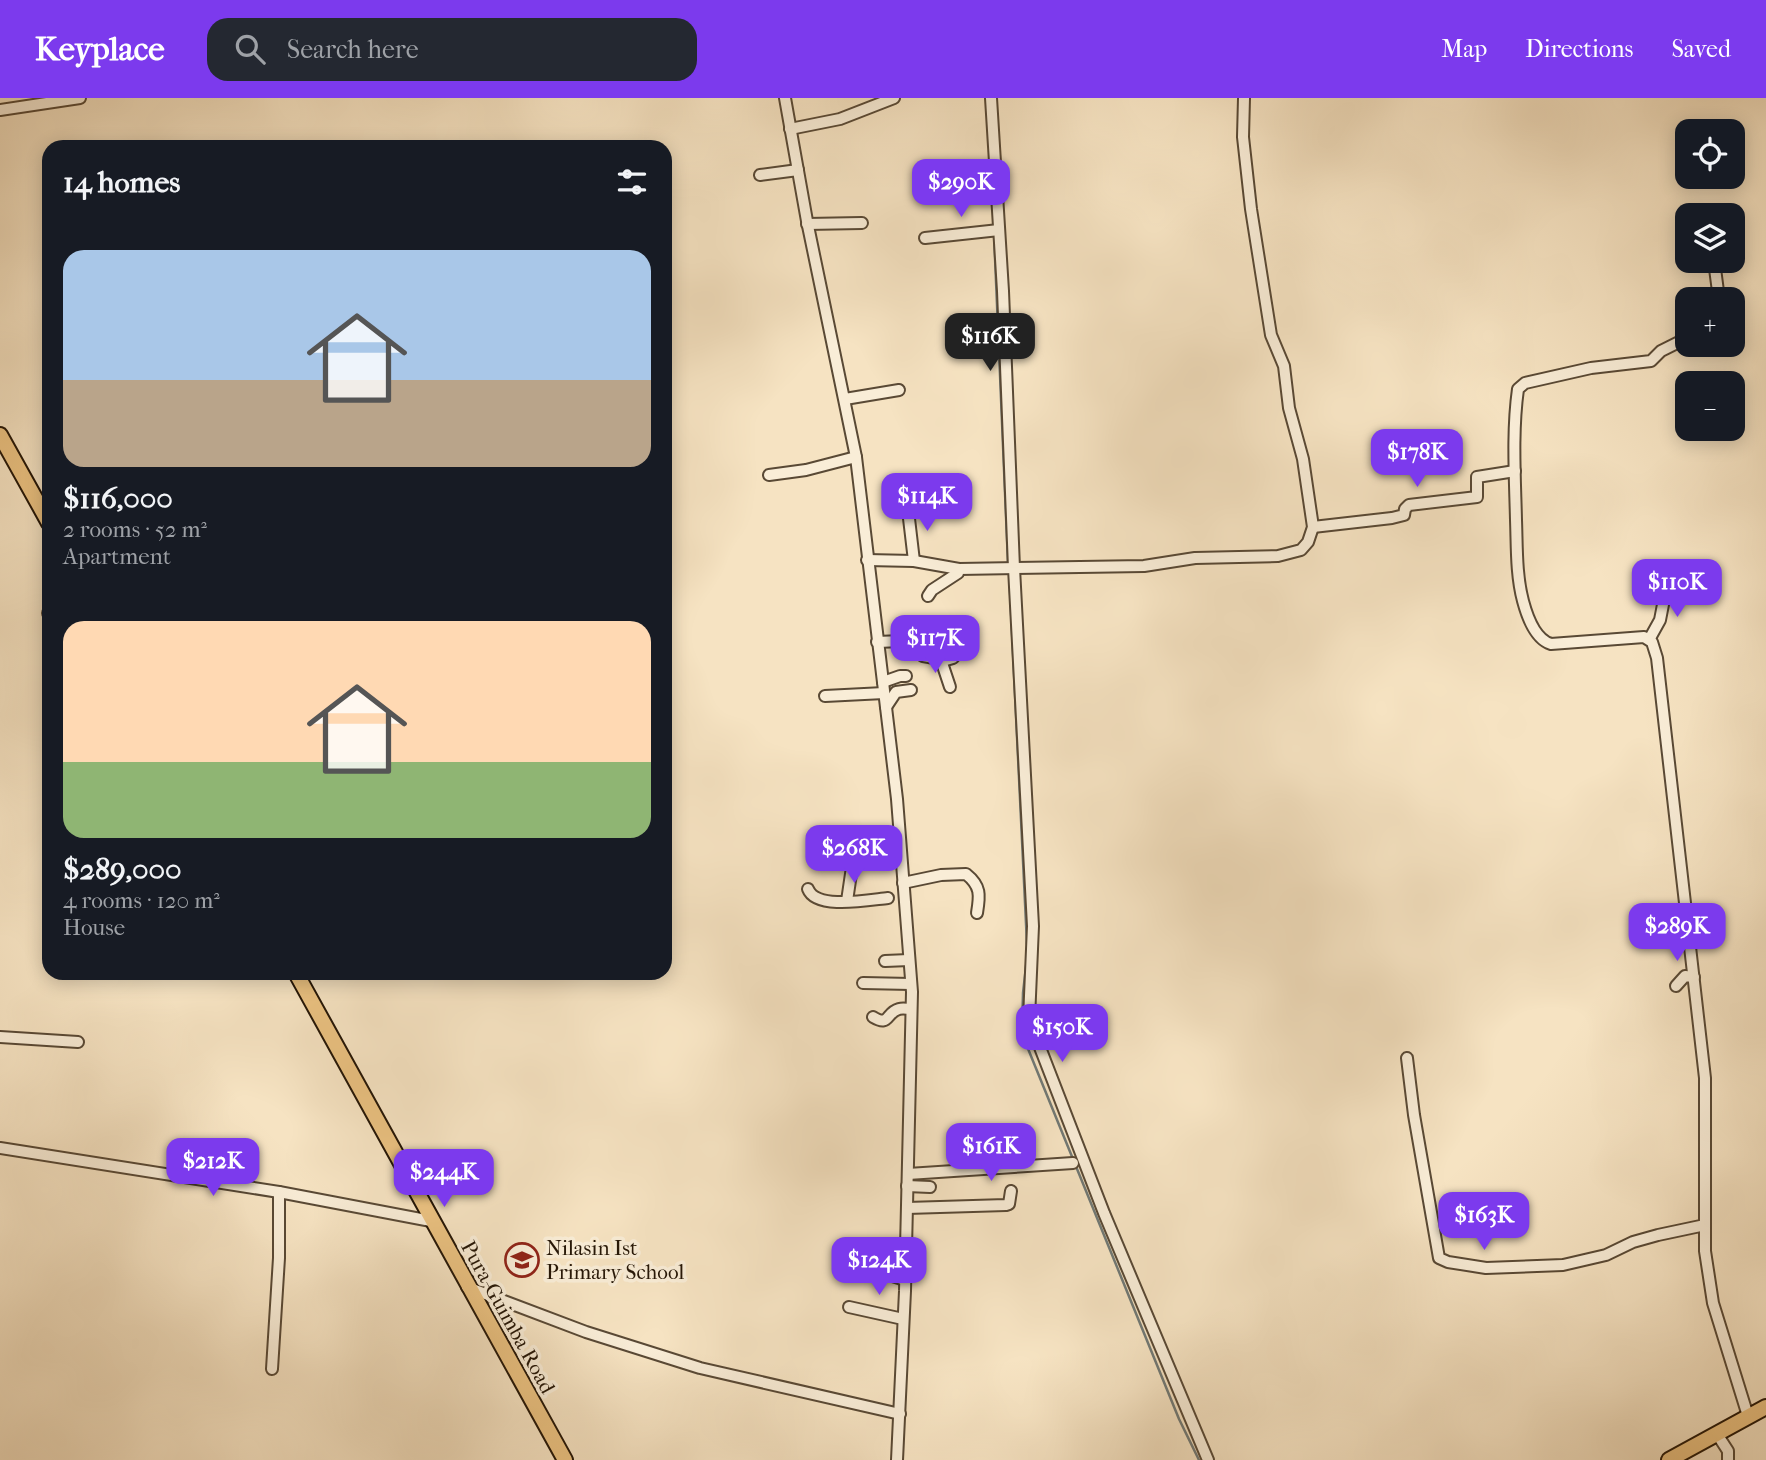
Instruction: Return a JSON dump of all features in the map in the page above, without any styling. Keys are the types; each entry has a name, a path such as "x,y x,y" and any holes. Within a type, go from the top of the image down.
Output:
{"main road":[{"path":"0,435 42,510"},
{"name":"Pura-Guimba Road","path":"300,980 431,1222 565,1460"},
{"path":"1670,1460 1766,1407"}],"street":[{"path":"0,110 80,98"},
{"path":"785,98 807,224 856,457 886,707 903,883 911,1009 905,1280 897,1460"},
{"path":"790,130 840,119 894,98"},
{"path":"992,98 1033,926 1029,1019 1109,1224 1208,1460"},
{"path":"867,560 914,561 959,569 1144,566 1195,558 1278,556 1300,550 1308,542 1312,527 1303,459 1289,408 1284,366 1271,335 1251,209 1243,137 1244,98"},
{"path":"760,175 798,170"},
{"path":"807,224 862,223"},
{"path":"925,237 999,230"},
{"path":"1650,638 1551,644 1539,637 1523,600 1518,569 1516,398 1518,390 1525,383 1591,368 1651,361 1661,351 1675,344"},
{"path":"845,399 899,390"},
{"path":"769,475 806,470 856,457"},
{"path":"1312,527 1392,518 1404,514 1409,505 1476,497 1477,477 1515,471"},
{"path":"908,510 914,561"},
{"path":"928,596 932,590 958,573 959,569"},
{"path":"1666,589 1660,620 1650,638 1659,672 1704,1078 1705,1251 1713,1303 1748,1416"},
{"path":"877,642 902,641 923,656 941,660 953,658 972,636"},
{"path":"941,660 950,687"},
{"path":"825,696 883,688 900,676 906,676"},
{"path":"886,707 896,692 911,690"},
{"path":"848,901 852,867 858,853 900,847"},
{"path":"903,883 941,875 966,874 978,886 980,892 977,913"},
{"path":"807,889 815,899 822,902 888,898"},
{"path":"885,961 909,960"},
{"path":"1676,986 1685,976 1694,977"},
{"path":"863,982 911,984"},
{"path":"873,1017 881,1021 899,1009 911,1009"},
{"path":"0,1037 78,1042"},
{"path":"1408,1058 1414,1115 1439,1258 1486,1268 1563,1265 1606,1255 1633,1242 1705,1225"},
{"path":"0,1148 279,1192 431,1222"},
{"path":"908,1174 1073,1163"},
{"path":"907,1186 930,1187"},
{"path":"907,1208 1006,1205 1009,1203 1011,1191"},
{"path":"272,1368 279,1258 279,1192"},
{"path":"905,1260 918,1256"},
{"path":"880,1272 905,1280"},
{"path":"467,1287 586,1332 700,1368 900,1414"},
{"path":"849,1307 903,1318"},
{"path":"1717,1434 1728,1451 1728,1460"}],"waterway":[{"path":"994,234 1008,563"},
{"path":"1009,570 1027,944"},
{"path":"1027,958 1022,1034 1179,1419 1199,1460"}],"place":[{"name":"Nilasin Ist Primary School","path":"522,1260"}]}
